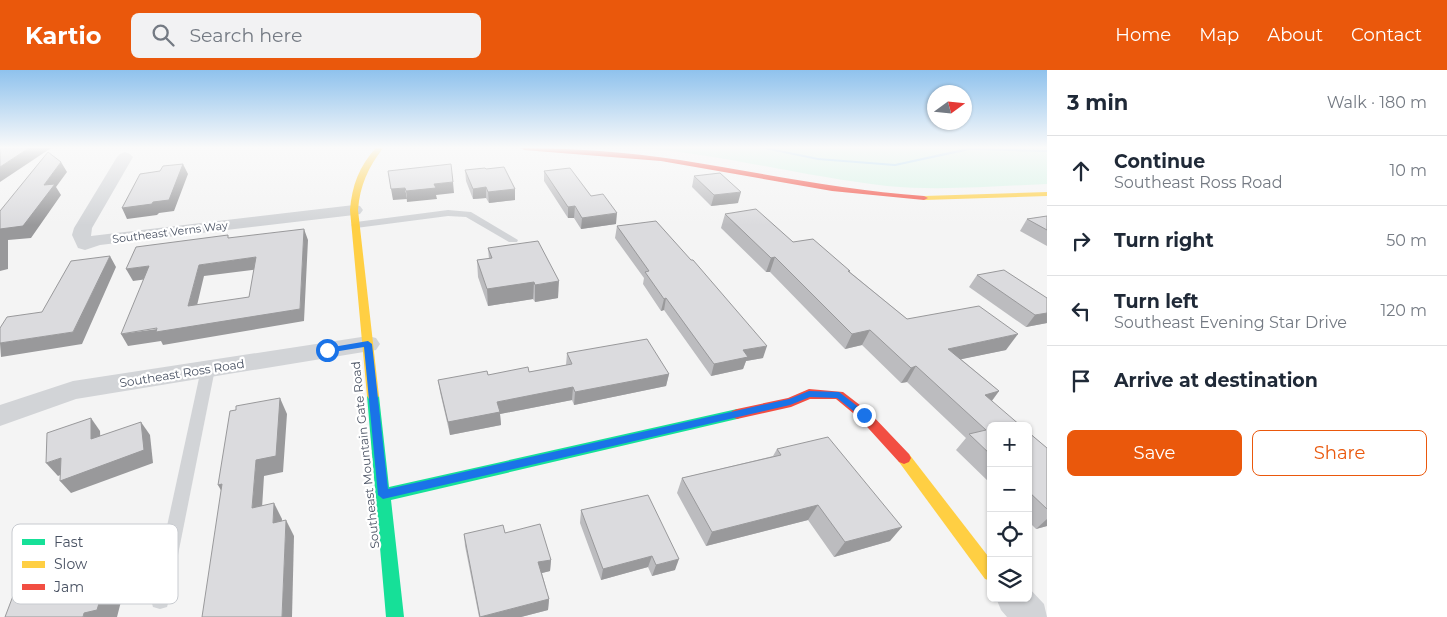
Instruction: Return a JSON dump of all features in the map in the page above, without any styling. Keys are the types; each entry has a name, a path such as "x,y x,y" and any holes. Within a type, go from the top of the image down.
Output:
{"street":[{"name":"Southeast Verns Way","path":"115,174 82,228 81,235 85,244 97,240 355,217"},
{"name":"Southeast Mountain Gate Road","path":"360,174 356,187 355,217 394,617"},
{"path":"741,174 839,191 895,197 936,199 1047,194"},
{"name":"Southeast Ross Road","path":"0,416 72,390 368,344"},
{"path":"383,495 790,402 809,394 839,395 864,415 907,461 987,568"},
{"path":"1017,602 1030,617"}],"lane":[{"path":"355,217 468,214 514,240"},
{"path":"176,524 208,369"}],"green space":[{"path":"806,174 1047,174 1047,184 947,188 907,187"}],"building":[{"path":"30,174 52,174 44,185 55,184 23,226 0,229 0,211"},
{"path":"140,174 179,174 169,200 122,208"},
{"path":"388,174 452,174 453,182 434,184 436,188 406,191 405,188 391,189"},
{"path":"466,174 507,174 515,189 488,192 486,187 473,189"},
{"path":"546,174 574,174 591,196 603,194 617,213 582,218 575,206 568,207"},
{"path":"721,174 741,192 714,195 694,176"},
{"path":"756,209 793,242 813,239 850,271 848,271 907,319 979,306 1018,334 948,349 999,391 985,395 1016,422 987,422 987,451 969,434 986,430 916,366 911,368 870,330 852,334 775,257 771,258 725,214"},
{"path":"1047,216 1047,230 1027,219"},
{"path":"656,221 693,260 767,346 743,350 748,357 714,364 645,272 649,271 617,226"},
{"path":"304,229 300,309 156,332 157,328 121,334 149,266 126,269 136,247 228,235 228,238","holes":["256,257 249,297 188,306 199,265"]},
{"path":"538,241 559,281 535,285 534,282 487,289 477,260 492,258 488,248"},
{"path":"110,256 73,332 0,343 0,328 7,317 42,312 71,261"},
{"path":"1004,270 1047,298 1047,313 1035,315 977,275"},
{"path":"647,339 669,374 575,392 573,387 497,402 500,412 448,422 438,380 487,371 488,375 528,367 529,372 572,364 567,353"},
{"path":"280,398 276,456 256,460 252,508 274,503 273,523 286,520 282,617 202,617 222,484 218,485 230,411 236,410 236,406"},
{"path":"91,418 91,439 141,422 144,450 60,481 61,458 46,463 47,433"},
{"path":"1032,435 1047,448 1047,509 1032,495"},
{"path":"828,437 902,527 845,542 818,505 712,532 682,478 781,455 777,449"},
{"path":"648,495 679,559 656,565 652,556 603,569 581,510"},
{"path":"540,524 551,560 538,562 549,599 480,617 464,534 503,525 505,533"},
{"path":"12,599 12,604 99,604 97,610 84,613 83,617 5,617"}],"traffic: fast":[{"path":"373,396 395,617"},
{"path":"383,495 737,414"}],"traffic: slow":[{"path":"362,174 356,192 354,210 373,396"},
{"path":"924,198 1047,194"},
{"path":"904,458 987,568"}],"traffic: jam":[{"path":"746,174 832,189 924,198"},
{"path":"737,414 791,402 809,394 839,395 864,415 904,458"}],"route":[{"path":"327,350 368,344 383,495 790,402 809,394 839,395 864,415"}]}
